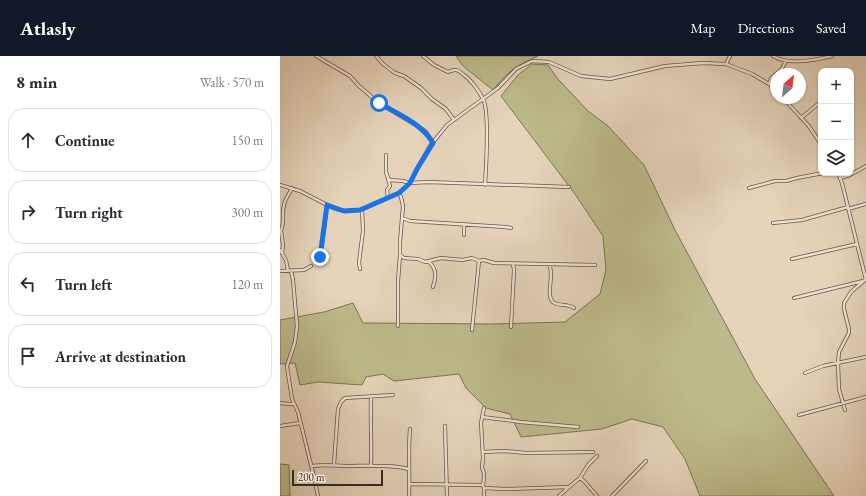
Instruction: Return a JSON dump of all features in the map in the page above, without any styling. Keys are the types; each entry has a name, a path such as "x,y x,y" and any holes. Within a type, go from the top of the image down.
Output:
{"street":[{"path":"316,56 350,76 379,103 426,132 433,143"},
{"path":"376,56 383,64 395,73 404,76 421,88 432,99 446,109 454,120"},
{"path":"423,56 434,65 448,72 454,69 458,70 467,77 484,99 486,112 487,160 485,185"},
{"path":"726,64 730,56"},
{"path":"773,56 787,61 810,61 832,56"},
{"path":"280,185 292,188 327,205 344,211 362,209 399,193 410,183 433,143 447,125 498,88 516,69 532,61 549,62 581,76 610,79 665,66 703,63 726,64 752,74 769,84 771,78 781,70 787,61 786,56"},
{"path":"788,104 818,140"},
{"path":"801,118 818,104"},
{"path":"386,155 386,172 390,186 387,190 388,198"},
{"path":"865,280 840,178 866,166"},
{"path":"749,188 769,182 786,181 818,174"},
{"path":"388,178 390,180 403,180 410,183 429,182 569,187"},
{"path":"292,188 285,201 281,230 283,245 281,252 286,260 293,280 297,326 295,342 287,366 294,404 296,406 312,466 318,496"},
{"path":"398,326 397,292 402,217 402,203 399,193"},
{"path":"773,223 802,220 866,204"},
{"path":"320,260 327,205"},
{"path":"360,269 359,262 363,231 362,209"},
{"path":"402,217 407,220 511,228"},
{"path":"464,224 464,235"},
{"path":"792,259 857,244"},
{"path":"400,255 404,258 428,261 450,258 462,260 472,258 479,261 484,260 494,263 595,265"},
{"path":"428,261 432,265 436,274 433,287"},
{"path":"472,330 479,261"},
{"path":"511,327 513,264"},
{"path":"549,264 552,280 549,296 556,304 570,305 574,308"},
{"path":"280,271 304,270 311,266"},
{"path":"794,298 865,280"},
{"path":"845,410 839,389 838,363 839,352 849,333 844,303 851,292 865,280"},
{"path":"805,373 823,366 866,357"},
{"path":"334,464 338,409 340,402 345,398 394,395"},
{"path":"371,397 371,465"},
{"path":"799,415 866,397"},
{"path":"280,403 294,404"},
{"path":"484,408 482,417 482,468 484,477 484,496"},
{"path":"482,417 578,427"},
{"path":"280,426 300,423"},
{"path":"445,426 447,496"},
{"path":"409,496 410,472 408,469 410,429"},
{"path":"483,452 593,452"},
{"path":"559,496 580,478 596,456"},
{"path":"612,496 646,461"},
{"path":"312,466 334,464 348,466 371,465 408,469"},
{"path":"580,478 597,496"},
{"path":"410,484 505,489 569,486"}],"shaded area":[{"path":"456,56 538,56 513,70 503,78 493,90 463,66"},
{"path":"532,64 548,65 557,78 588,111 608,126 644,165 675,230 755,379 834,496 700,496 685,459 663,427 632,419 602,429 521,437 510,414 486,408 466,388 459,374 394,381 383,374 366,377 362,385 318,382 300,385 295,363 280,364 280,320 324,312 353,303 363,323 494,324 565,322 600,294 606,270 603,236 575,194 501,96 518,75"},
{"path":"280,464 289,465 290,496 280,496"}],"route":[{"path":"320,257 327,205 344,211 360,210 399,193 410,183 433,143 426,132 403,116 379,103"}]}
